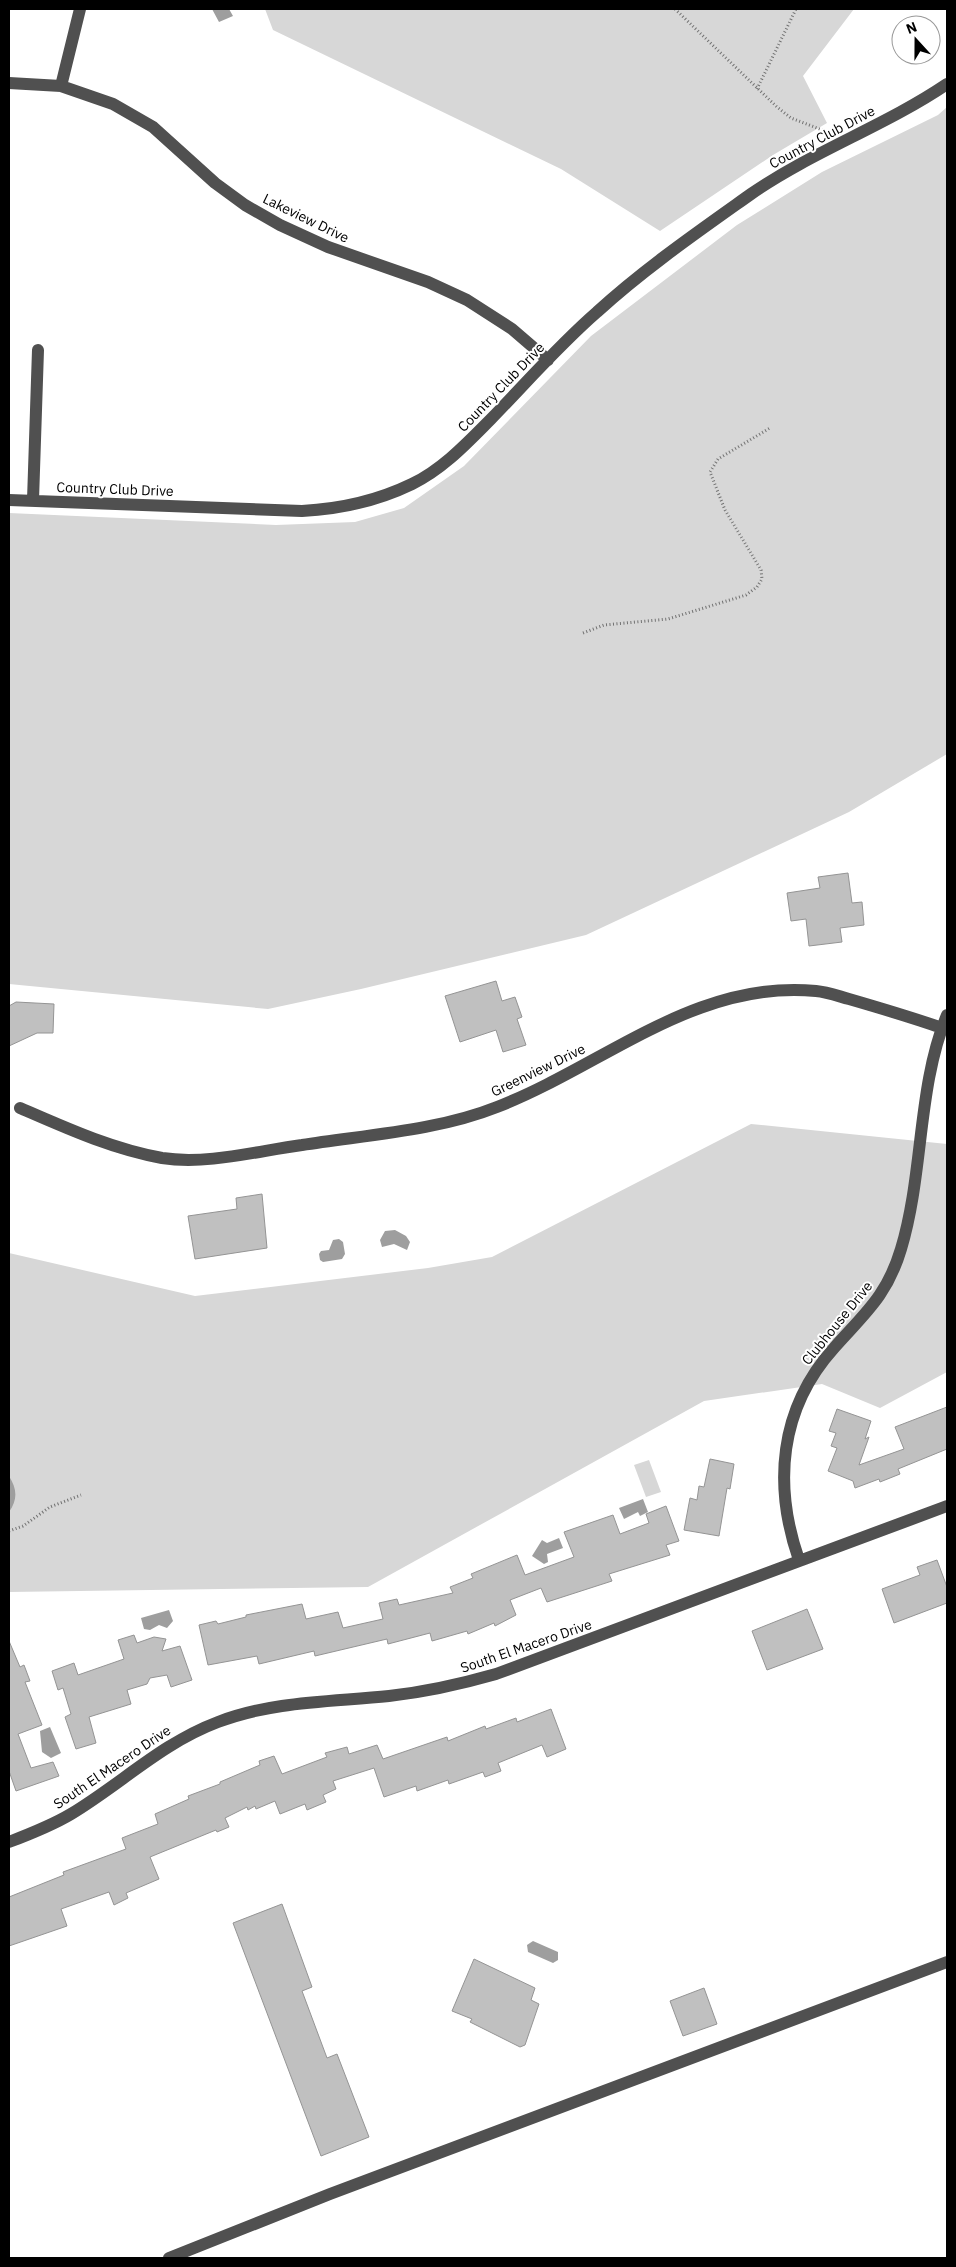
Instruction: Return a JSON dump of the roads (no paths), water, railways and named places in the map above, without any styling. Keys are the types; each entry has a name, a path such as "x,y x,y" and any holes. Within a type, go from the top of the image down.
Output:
{"street":[{"path":"62,86 80,9"},
{"name":"Lakeview Drive","path":"9,83 62,86 113,104 153,127 215,183 245,205 280,225 328,247 428,282 467,300 512,329 548,360"},
{"name":"Country Club Drive","path":"9,500 302,511 334,510 377,499 413,483 439,467 466,444 596,312 631,283 752,194 839,143 914,106 947,84"},
{"path":"33,500 38,350"},
{"name":"Greenview Drive","path":"20,1108 98,1141 163,1158 203,1159 428,1126 495,1108 545,1086 676,1016 721,1000 769,990 818,991 872,1005 942,1028"},
{"name":"Clubhouse Drive","path":"799,1560 788,1527 783,1484 785,1452 790,1428 798,1405 820,1365 866,1315 893,1272 910,1212 931,1068 947,1015"},
{"name":"South El Macero Drive","path":"9,1842 42,1829 71,1814 167,1746 217,1722 244,1713 298,1702 421,1692 487,1677 947,1506"},
{"path":"169,2258 330,2194 947,1962"}]}
